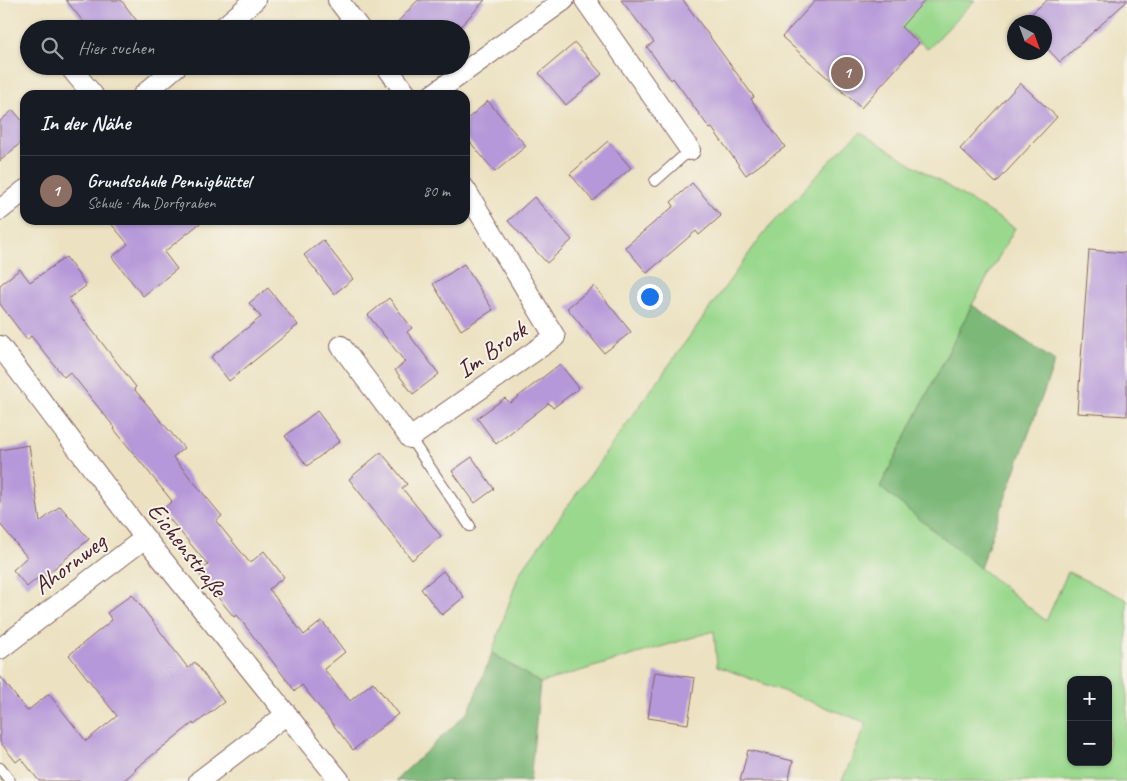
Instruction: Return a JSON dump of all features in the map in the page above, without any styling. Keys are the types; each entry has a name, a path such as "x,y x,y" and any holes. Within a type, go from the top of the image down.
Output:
{"street":[{"path":"232,20 255,0"},
{"path":"338,0 353,20"},
{"path":"470,68 564,0"},
{"path":"585,0 690,150"},
{"path":"77,75 90,90"},
{"path":"150,90 167,75"},
{"path":"393,75 403,90"},
{"path":"439,90 460,75"},
{"path":"0,210 20,194"},
{"name":"Im Brook","path":"410,438 555,337 470,197"},
{"name":"Eichenstraße","path":"0,346 145,538 340,781"},
{"path":"341,346 410,438"},
{"name":"Ahornweg","path":"0,649 145,538"},
{"path":"199,781 287,714"}],"lane":[{"path":"655,181 690,150"},
{"path":"410,438 470,526"},
{"path":"0,768 10,781"}],"green space":[{"path":"908,0 975,0 928,49 901,27"},
{"path":"860,132 1015,228 972,305 880,487 1046,621 1068,572 1127,600 1127,781 842,781 867,723 717,666 714,631 540,683 492,653 519,574 763,234 830,161"},
{"path":"972,305 1055,361 980,568 880,487"},
{"path":"492,653 540,683 530,781 395,781 469,711"}],"building":[{"path":"66,0 121,0 136,20 82,20"},
{"path":"418,0 485,0 466,20 399,20"},
{"path":"621,0 683,0 754,97 751,99 785,147 746,175 712,128 710,129 673,78 671,80 647,47 654,42"},
{"path":"816,0 925,0 901,27 919,43 861,108 782,37"},
{"path":"1047,0 1127,0 1060,62 1052,54 1052,15 1030,15"},
{"path":"575,43 602,74 566,105 539,73"},
{"path":"1020,83 1057,117 996,183 960,149"},
{"path":"488,101 526,146 495,172 470,142 470,117"},
{"path":"13,110 20,118 20,143 0,161 0,121"},
{"path":"608,141 631,168 593,201 570,174"},
{"path":"692,183 721,216 699,235 696,231 647,273 625,247 674,206 671,202"},
{"path":"534,197 572,240 547,263 508,221"},
{"path":"112,225 198,225 164,252 177,269 143,296 112,257 128,244"},
{"path":"323,240 353,279 334,294 304,255"},
{"path":"1089,250 1127,253 1127,416 1077,413"},
{"path":"66,257 86,286 68,299 136,387 134,389 184,448 173,457 222,516 216,521 250,563 264,551 284,577 269,589 304,635 322,621 345,652 324,669 350,701 373,682 398,714 353,750 302,685 295,691 237,615 234,617 198,573 208,565 162,510 172,501 115,428 70,372 64,377 31,336 27,340 0,304 0,285 20,269 30,282"},
{"path":"464,264 493,310 461,330 433,284"},
{"path":"594,286 631,332 604,353 567,308"},
{"path":"268,288 298,325 229,381 211,357 261,317 249,303"},
{"path":"389,298 412,328 407,332 439,374 413,394 395,370 405,362 368,315"},
{"path":"560,364 579,388 553,408 549,403 496,444 477,418 505,398 510,403"},
{"path":"317,411 340,441 307,466 285,436"},
{"path":"29,445 40,522 60,506 89,539 44,577 42,574 27,587 13,570 27,557 0,524 0,450"},
{"path":"381,452 407,484 402,488 441,536 412,560 349,479"},
{"path":"472,457 494,489 475,503 452,471"},
{"path":"443,571 464,597 442,615 421,589"},
{"path":"132,594 188,668 195,662 224,702 194,725 193,723 135,769 123,781 39,781 21,758 16,762 0,742 0,676 27,711 49,694 86,741 117,716 69,655 112,620 107,613"},
{"path":"655,672 695,678 688,724 648,718"},
{"path":"748,750 793,761 788,781 740,781"}],"place":[{"name":"Grundschule Pennigbüttel","path":"847,73"}]}
